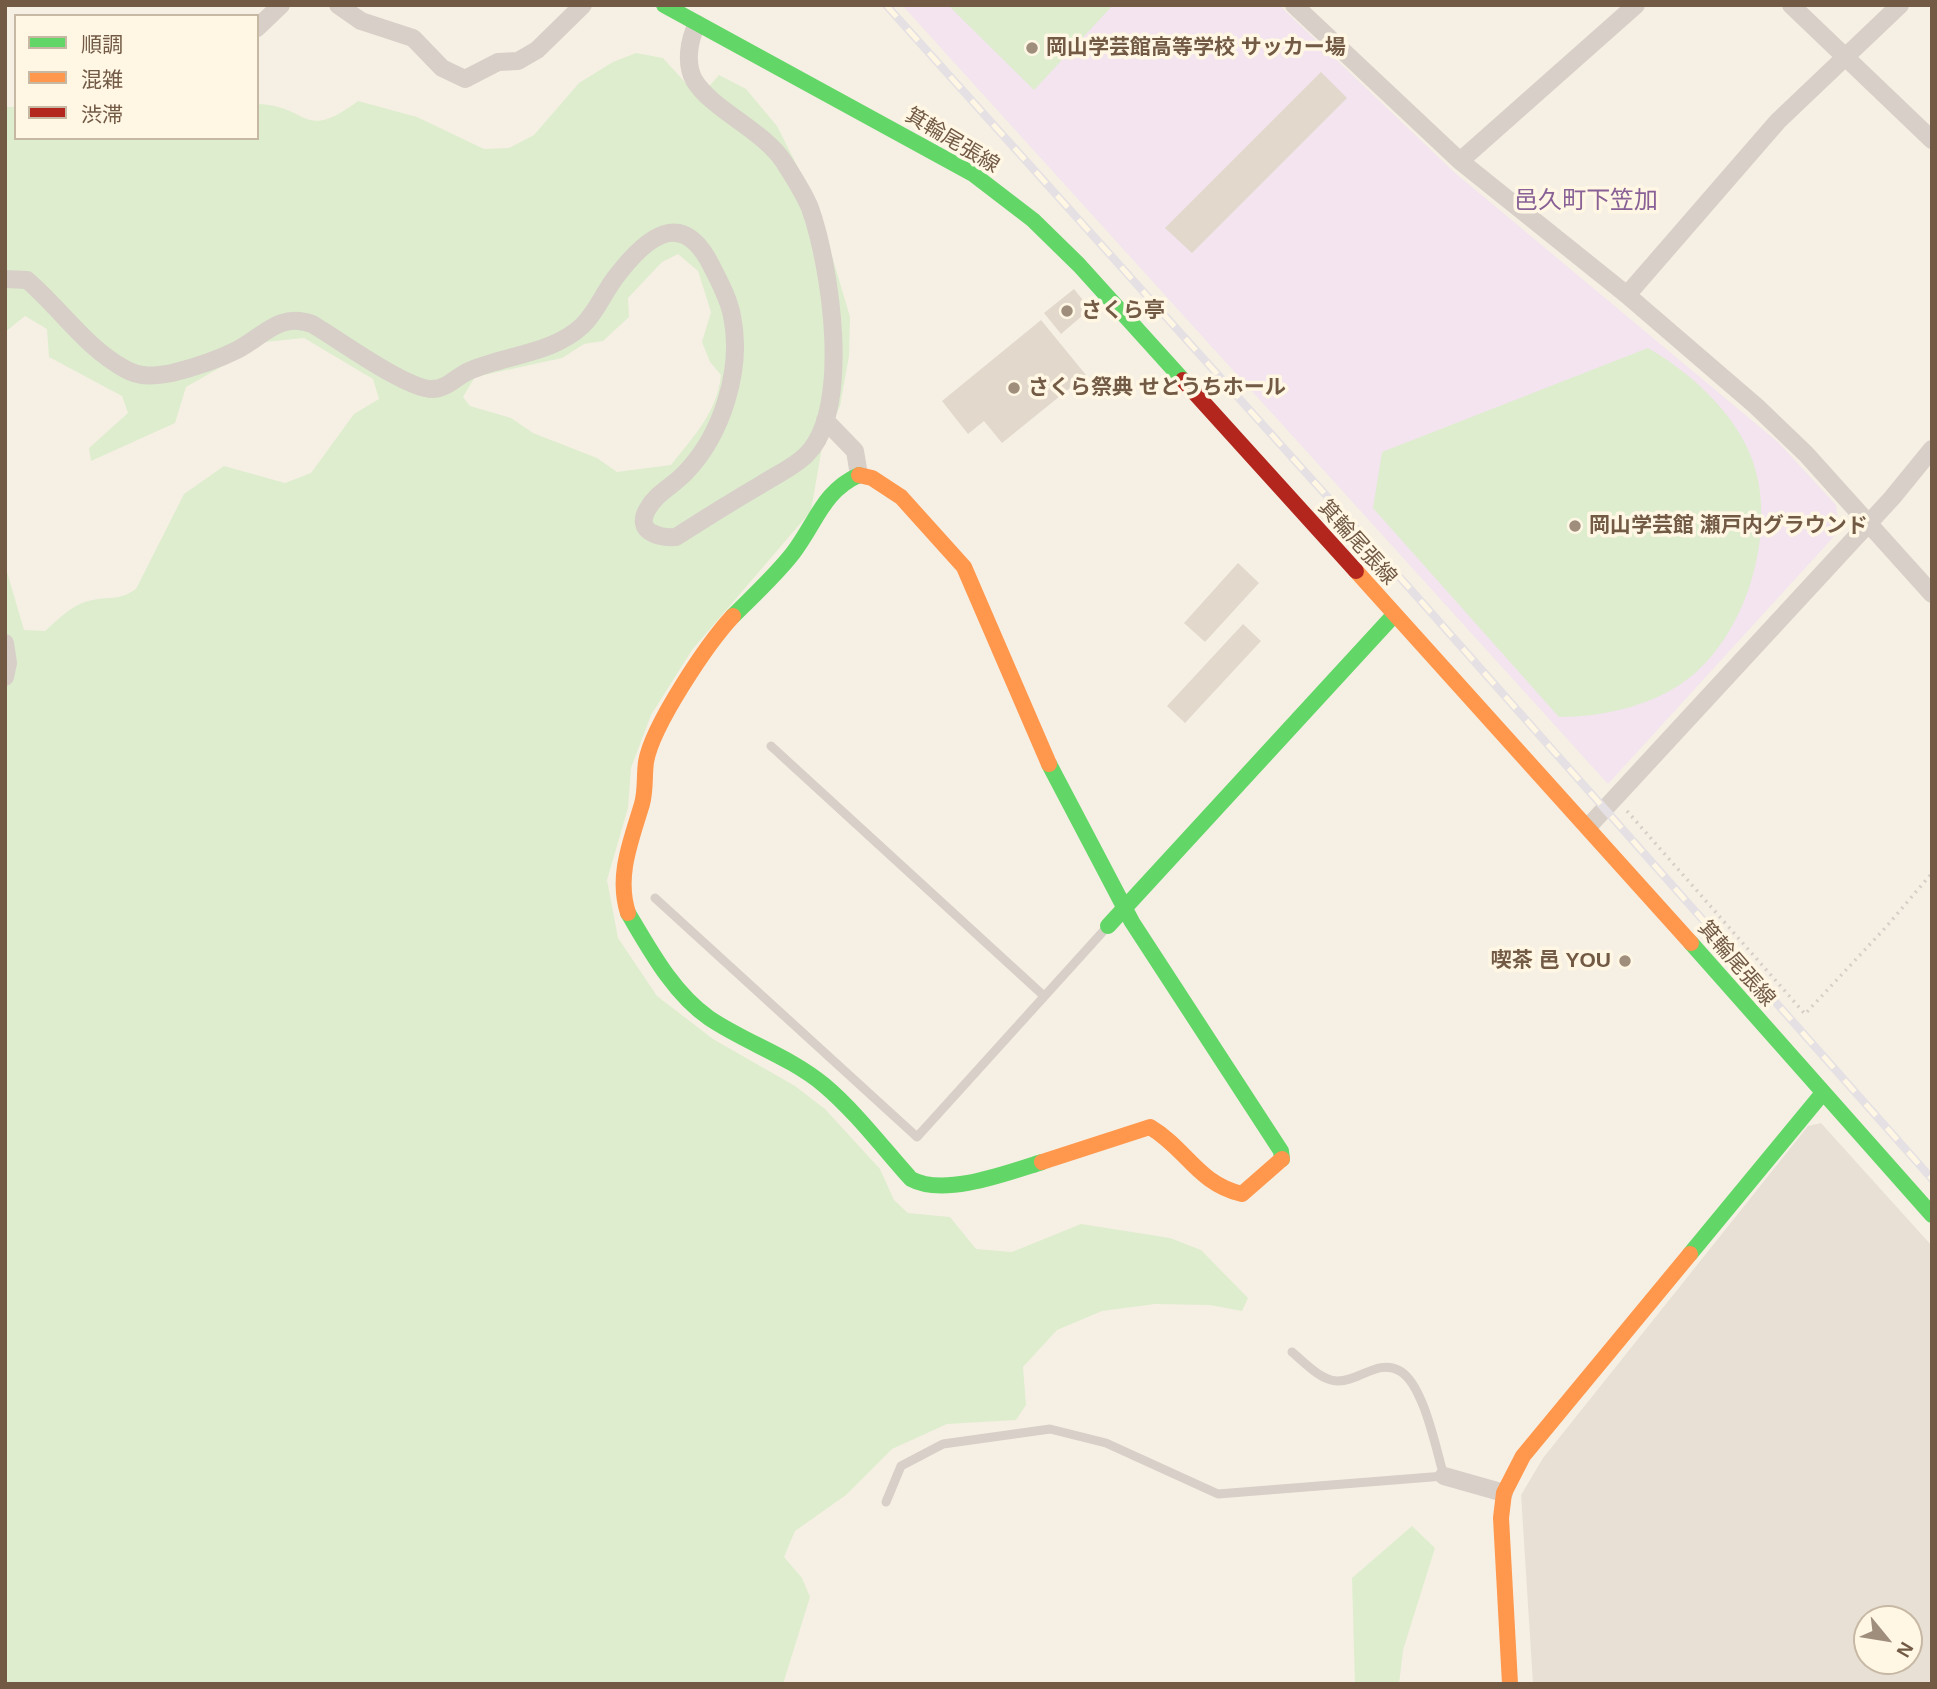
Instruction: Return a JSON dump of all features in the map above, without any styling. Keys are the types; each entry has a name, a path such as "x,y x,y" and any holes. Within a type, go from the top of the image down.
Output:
{"street":[{"path":"259,26 281,5"},
{"path":"338,5 361,21 413,38 442,68 465,79 498,62 518,61 537,50 583,5"},
{"name":"箕輪尾張線","path":"664,5 918,142 972,174 1033,220 1079,265 1588,827 1932,1215"},
{"path":"1294,5 1460,162 1627,295 1756,406 1806,454 1932,594"},
{"path":"1460,162 1636,5"},
{"path":"1791,5 1932,140"},
{"path":"1627,295 1779,121 1900,5"},
{"path":"5,279 27,280 101,354 141,375 154,376 199,368 240,348 278,322 299,319 312,324 400,378 420,388 435,390 467,371 519,357 581,327 632,260 656,238 668,232 681,231 695,242 710,263 728,304 735,339 732,379 708,443 685,474 657,496 646,512 645,524 649,533 658,538 676,537 807,455 825,421 833,374 833,310 810,207 783,160 749,125 708,96 694,79 688,59 692,33 697,24"},
{"path":"825,421 855,451 859,475"},
{"path":"1588,827 1892,498 1932,449"},
{"path":"859,475 871,475 888,485 950,548 964,567 1054,775 1125,907 1280,1151 1282,1159 1242,1194 1221,1191 1206,1182 1162,1133 1150,1126 990,1179 924,1186 911,1179 826,1087 804,1070 709,1018 691,1003 662,968 627,912 622,887 624,867 647,786 646,762 670,705 724,626 794,552 823,502 843,482 859,475"},
{"path":"1108,926 1394,615"},
{"path":"5,643 8,663 5,677"},
{"path":"1510,1684 1502,1550 1504,1493 1523,1456 1822,1094"},
{"path":"1444,1476 1504,1493"}],"lane":[{"path":"771,746 1044,996"},
{"path":"655,898 917,1137 1108,926"},
{"path":"886,1502 901,1466 943,1444 1049,1429 1105,1443 1218,1494 1444,1476 1417,1390 1400,1371 1380,1367 1350,1379 1336,1381 1320,1375 1292,1352"}],"path":[{"path":"1615,798 1805,1014 1886,928 1932,873"}],"shaded area":[{"path":"902,5 1279,5 1454,172 1779,443 1836,505 1839,531 1608,784"},
{"path":"1821,1123 1932,1246 1932,1684 1533,1684 1521,1495 1543,1458 1808,1126"}],"green space":[{"name":"岡山学芸館高等学校 サッカー場","path":"948,5 1113,5 1034,90"},
{"path":"636,53 663,58 693,91 705,91 719,75 746,89 777,126 817,205 850,317 849,356 840,406 822,447 811,511 692,650 651,715 631,768 628,808 607,880 618,938 657,996 713,1039 795,1086 825,1109 880,1169 894,1200 908,1213 950,1217 976,1249 1012,1252 1081,1224 1170,1238 1201,1250 1248,1298 1242,1311 1210,1305 1155,1304 1102,1311 1057,1330 1023,1367 1026,1405 1016,1420 947,1424 892,1449 846,1495 795,1531 784,1557 802,1578 810,1597 783,1684 5,1684 5,565 24,630 45,631 79,604 119,597 136,589 184,494 224,466 285,483 311,473 354,414 379,399 373,379 304,338 265,342 186,387 175,423 91,461 89,448 128,413 122,396 49,357 47,329 25,316 5,332 5,107 14,107 14,140 259,140 259,104 274,106 315,121 340,113 358,101 417,117 484,149 509,148 534,135 579,83 613,62","holes":["678,254 698,271 711,312 702,342 710,362 721,375 719,389 709,413 671,465 617,472 597,458 533,433 511,418 470,406 463,397 475,377 562,358 584,344 603,341 629,317 628,298 662,262"]},
{"name":"岡山学芸館 瀬戸内グラウンド","path":"1648,348 1701,387 1717,403 1743,439 1758,480 1761,505 1757,558 1750,585 1727,634 1712,656 1694,674 1664,694 1630,707 1594,715 1559,717 1373,508 1382,452"},
{"path":"1412,1526 1435,1548 1403,1650 1399,1684 1355,1684 1352,1578"}],"building":[{"path":"1321,72 1347,98 1192,253 1165,228"},
{"name":"さくら亭","path":"1074,289 1090,309 1061,334 1044,313"},
{"name":"さくら祭典 せとうちホール","path":"1041,320 1086,375 1002,443 984,421 968,434 942,401"},
{"path":"1238,563 1259,583 1205,642 1184,623"},
{"path":"1243,624 1261,641 1185,723 1167,706"}],"railway":[{"path":"886,5 1412,591 1932,1179"}],"traffic: fast":[{"path":"664,5 973,174 1033,220 1079,265 1183,380"},
{"path":"733,616 786,561 828,499 859,475"},
{"path":"1108,926 1394,615"},
{"path":"1049,764 1132,922 1281,1151 1282,1159"},
{"path":"628,913 673,984 696,1008 723,1027 796,1066 824,1085 858,1118 911,1179 925,1184 958,1184 994,1177 1042,1162"},
{"path":"1691,943 1932,1215"},
{"path":"1690,1254 1822,1094"}],"traffic: slow":[{"path":"859,475 872,478 901,497 964,567 1049,764"},
{"path":"1356,571 1691,943"},
{"path":"628,913 624,872 643,799 650,747 682,686 733,616"},
{"path":"1042,1162 1150,1127 1174,1145 1203,1174 1227,1189 1242,1194 1282,1159"},
{"path":"1510,1684 1501,1518 1504,1493 1523,1456 1690,1254"}],"traffic: jam":[{"path":"1183,380 1356,571"}],"place":[{"name":"岡山学芸館高等学校 サッカー場","path":"1032,48"},
{"name":"さくら亭","path":"1067,311"},
{"name":"さくら祭典 せとうちホール","path":"1014,388"},
{"name":"岡山学芸館 瀬戸内グラウンド","path":"1575,526"},
{"name":"喫茶 邑 YOU","path":"1625,961"}],"district":[{"name":"邑久町下笠加","path":"1586,201"}]}
